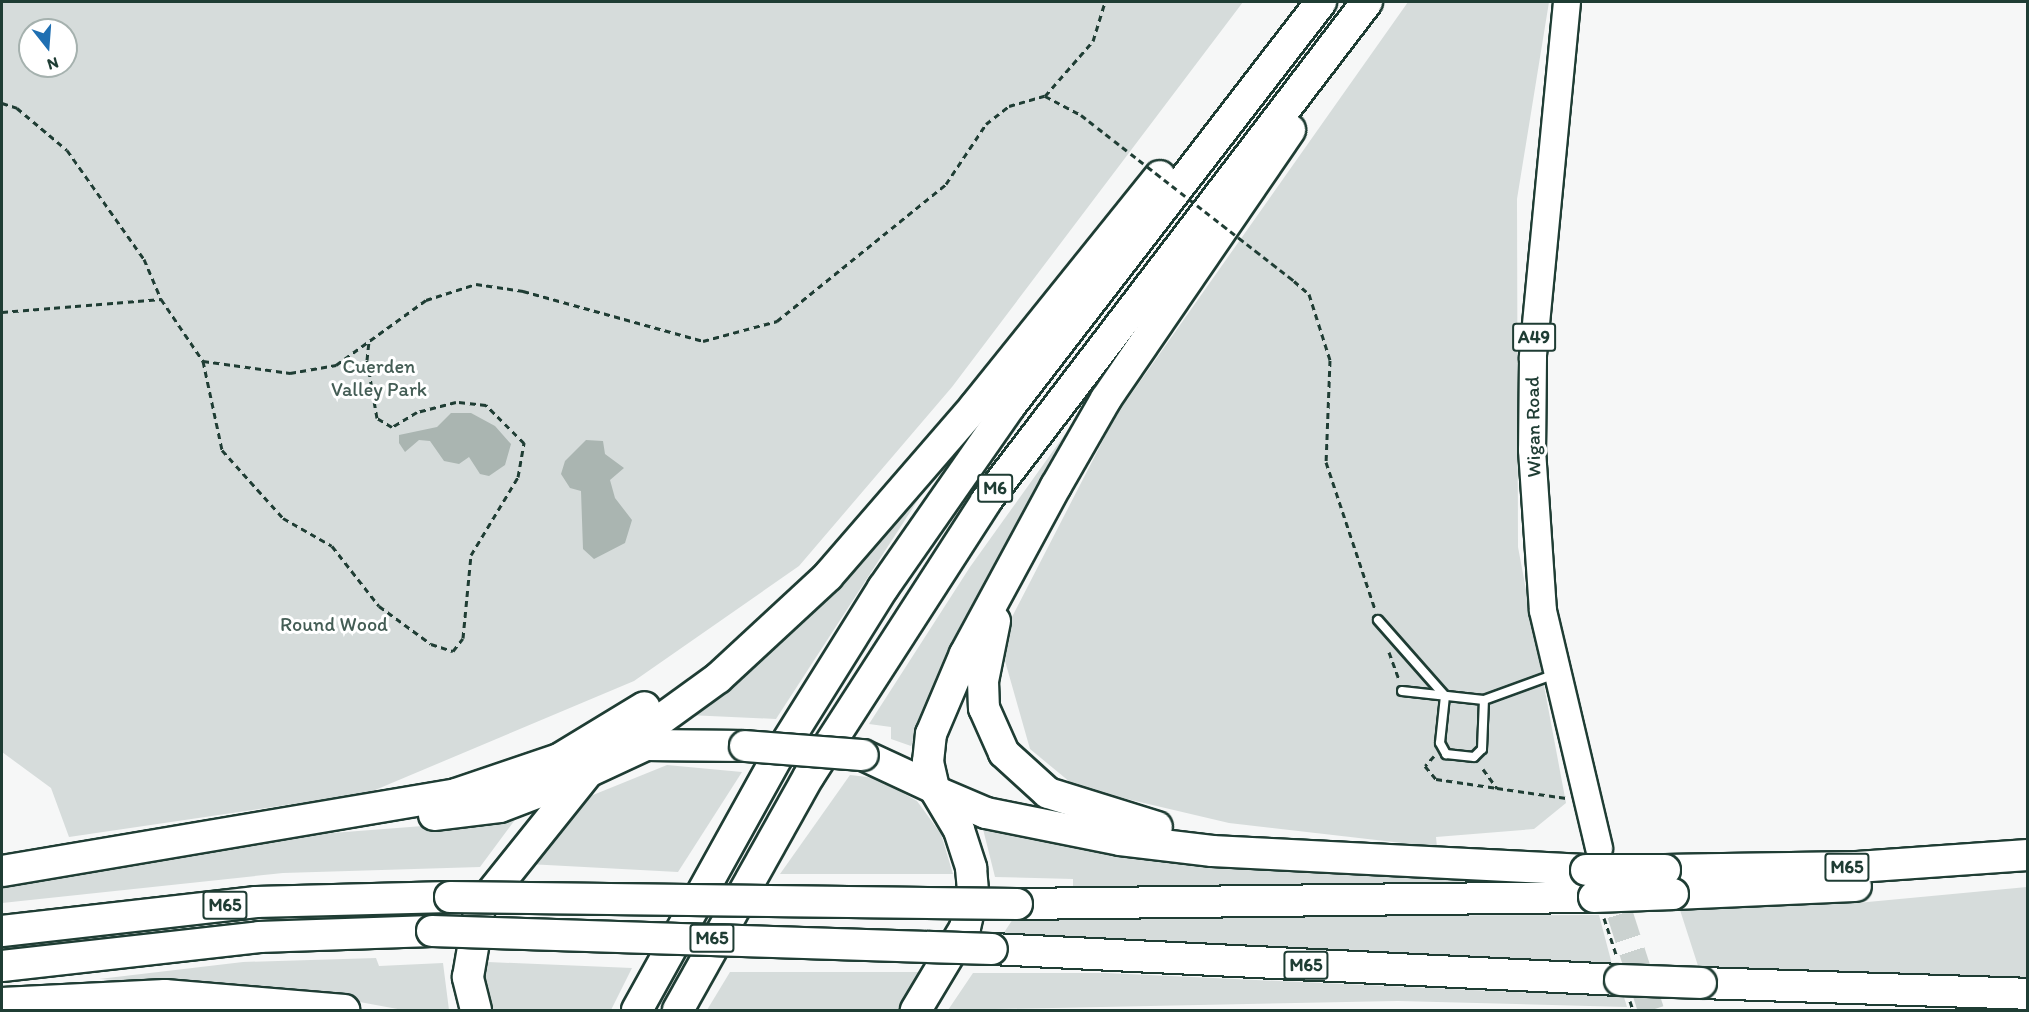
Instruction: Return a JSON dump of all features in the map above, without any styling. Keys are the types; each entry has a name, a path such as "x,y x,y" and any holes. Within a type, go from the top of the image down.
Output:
{"highway":[{"path":"476,1011 468,977 480,907 595,767 678,710 760,641 880,517 1268,45 1314,2"},
{"name":"M6","path":"637,1011 772,766 883,588 1024,388 1322,2"},
{"name":"M6","path":"678,1011 809,776 986,501 1367,2"},
{"path":"916,1011 965,927 973,893 966,848 936,790 928,762 931,734 1005,580 1106,399 1378,2"},
{"path":"2,871 103,850 365,813 467,791 568,754 717,657 880,517"},
{"path":"1005,580 983,681 993,733 1016,768 1048,793 1110,816 1297,855"},
{"path":"365,813 419,817 500,807 656,744 744,746 863,755 978,810 1033,825 1154,844 1297,855 1593,872"},
{"name":"M65","path":"1669,882 2028,855"},
{"name":"M65","path":"2,931 256,902 450,897 1017,904 1593,872 1669,882 1808,889 2028,869"},
{"name":"M65","path":"2,966 259,937 432,931 992,949 1620,980 2028,994"},
{"path":"227,998 280,1011"},
{"path":"2,1003 227,998 344,1011"},
{"path":"1874,1011 2028,999"}],"main road":[{"name":"Wigan Road","path":"1568,2 1533,358 1536,541 1555,674 1593,872"}],"lane":[{"path":"1378,620 1444,696 1440,743 1446,754 1474,757 1482,749 1484,700"},
{"path":"1402,691 1484,700 1555,674"}],"path":[{"path":"202,361 290,373 336,365 426,300 476,284 523,291 703,340 777,321 946,184 986,124 1009,106 1045,96 1093,40 1105,2"},
{"path":"1045,96 1081,115 1309,294 1330,360 1326,462 1402,691"},
{"path":"2,103 17,108 67,150 144,260 161,299 202,361 222,450 283,518 332,546 379,606 431,644 453,651 463,638 471,555 518,477 524,443 486,405 456,402 417,412 392,427 377,418 367,360 370,339"},
{"path":"2,312 161,299"},
{"path":"1434,756 1425,766 1436,779 1568,798"},
{"path":"1484,769 1497,788"}],"green space":[{"name":"Cuerden Valley Park","path":"2,2 1243,2 952,387 799,566 634,681 368,793 69,837 51,788 2,752"},
{"path":"1408,2 1549,2 1517,199 1518,547 1566,803 1534,829 1436,837 1437,847 1229,823 1076,787 1030,749 1005,661 1012,617 1115,417"},
{"path":"1141,328 943,677 911,746 891,739 891,727 869,724 970,567"},
{"path":"951,449 776,719 688,715"},
{"path":"667,765 742,772 678,872 528,864 588,797"},
{"path":"850,775 876,778 917,801 941,834 953,874 780,874"},
{"path":"523,809 480,867 283,873 2,903 2,882 267,838 475,822"},
{"path":"981,821 1589,886 1073,887 1073,879 995,877"},
{"path":"2027,887 2027,983 1700,972 1680,910 1857,903"},
{"path":"1599,915 1613,968 999,940 1015,916"},
{"path":"376,958 379,966 443,963 449,1010 403,1010 289,989 99,979 243,962"},
{"path":"488,962 632,968 611,1010 492,1010 485,982"},
{"path":"730,972 924,972 901,1010 707,1010"},
{"path":"973,973 1106,973 1624,997 1627,1007 1398,1001 948,1010"}],"shaded area":[{"path":"451,413 471,413 495,426 511,444 505,465 489,476 480,474 469,457 459,464 444,461 430,441 419,440 405,452 399,443 399,435 437,427"},
{"path":"586,440 603,441 605,454 624,468 610,480 615,498 632,520 625,543 594,559 583,549 581,491 570,488 561,474 565,461"}],"tunnel":[{"path":"1608,877 1651,1010"}],"park label":[{"name":"Round Wood","path":"334,624"}]}
